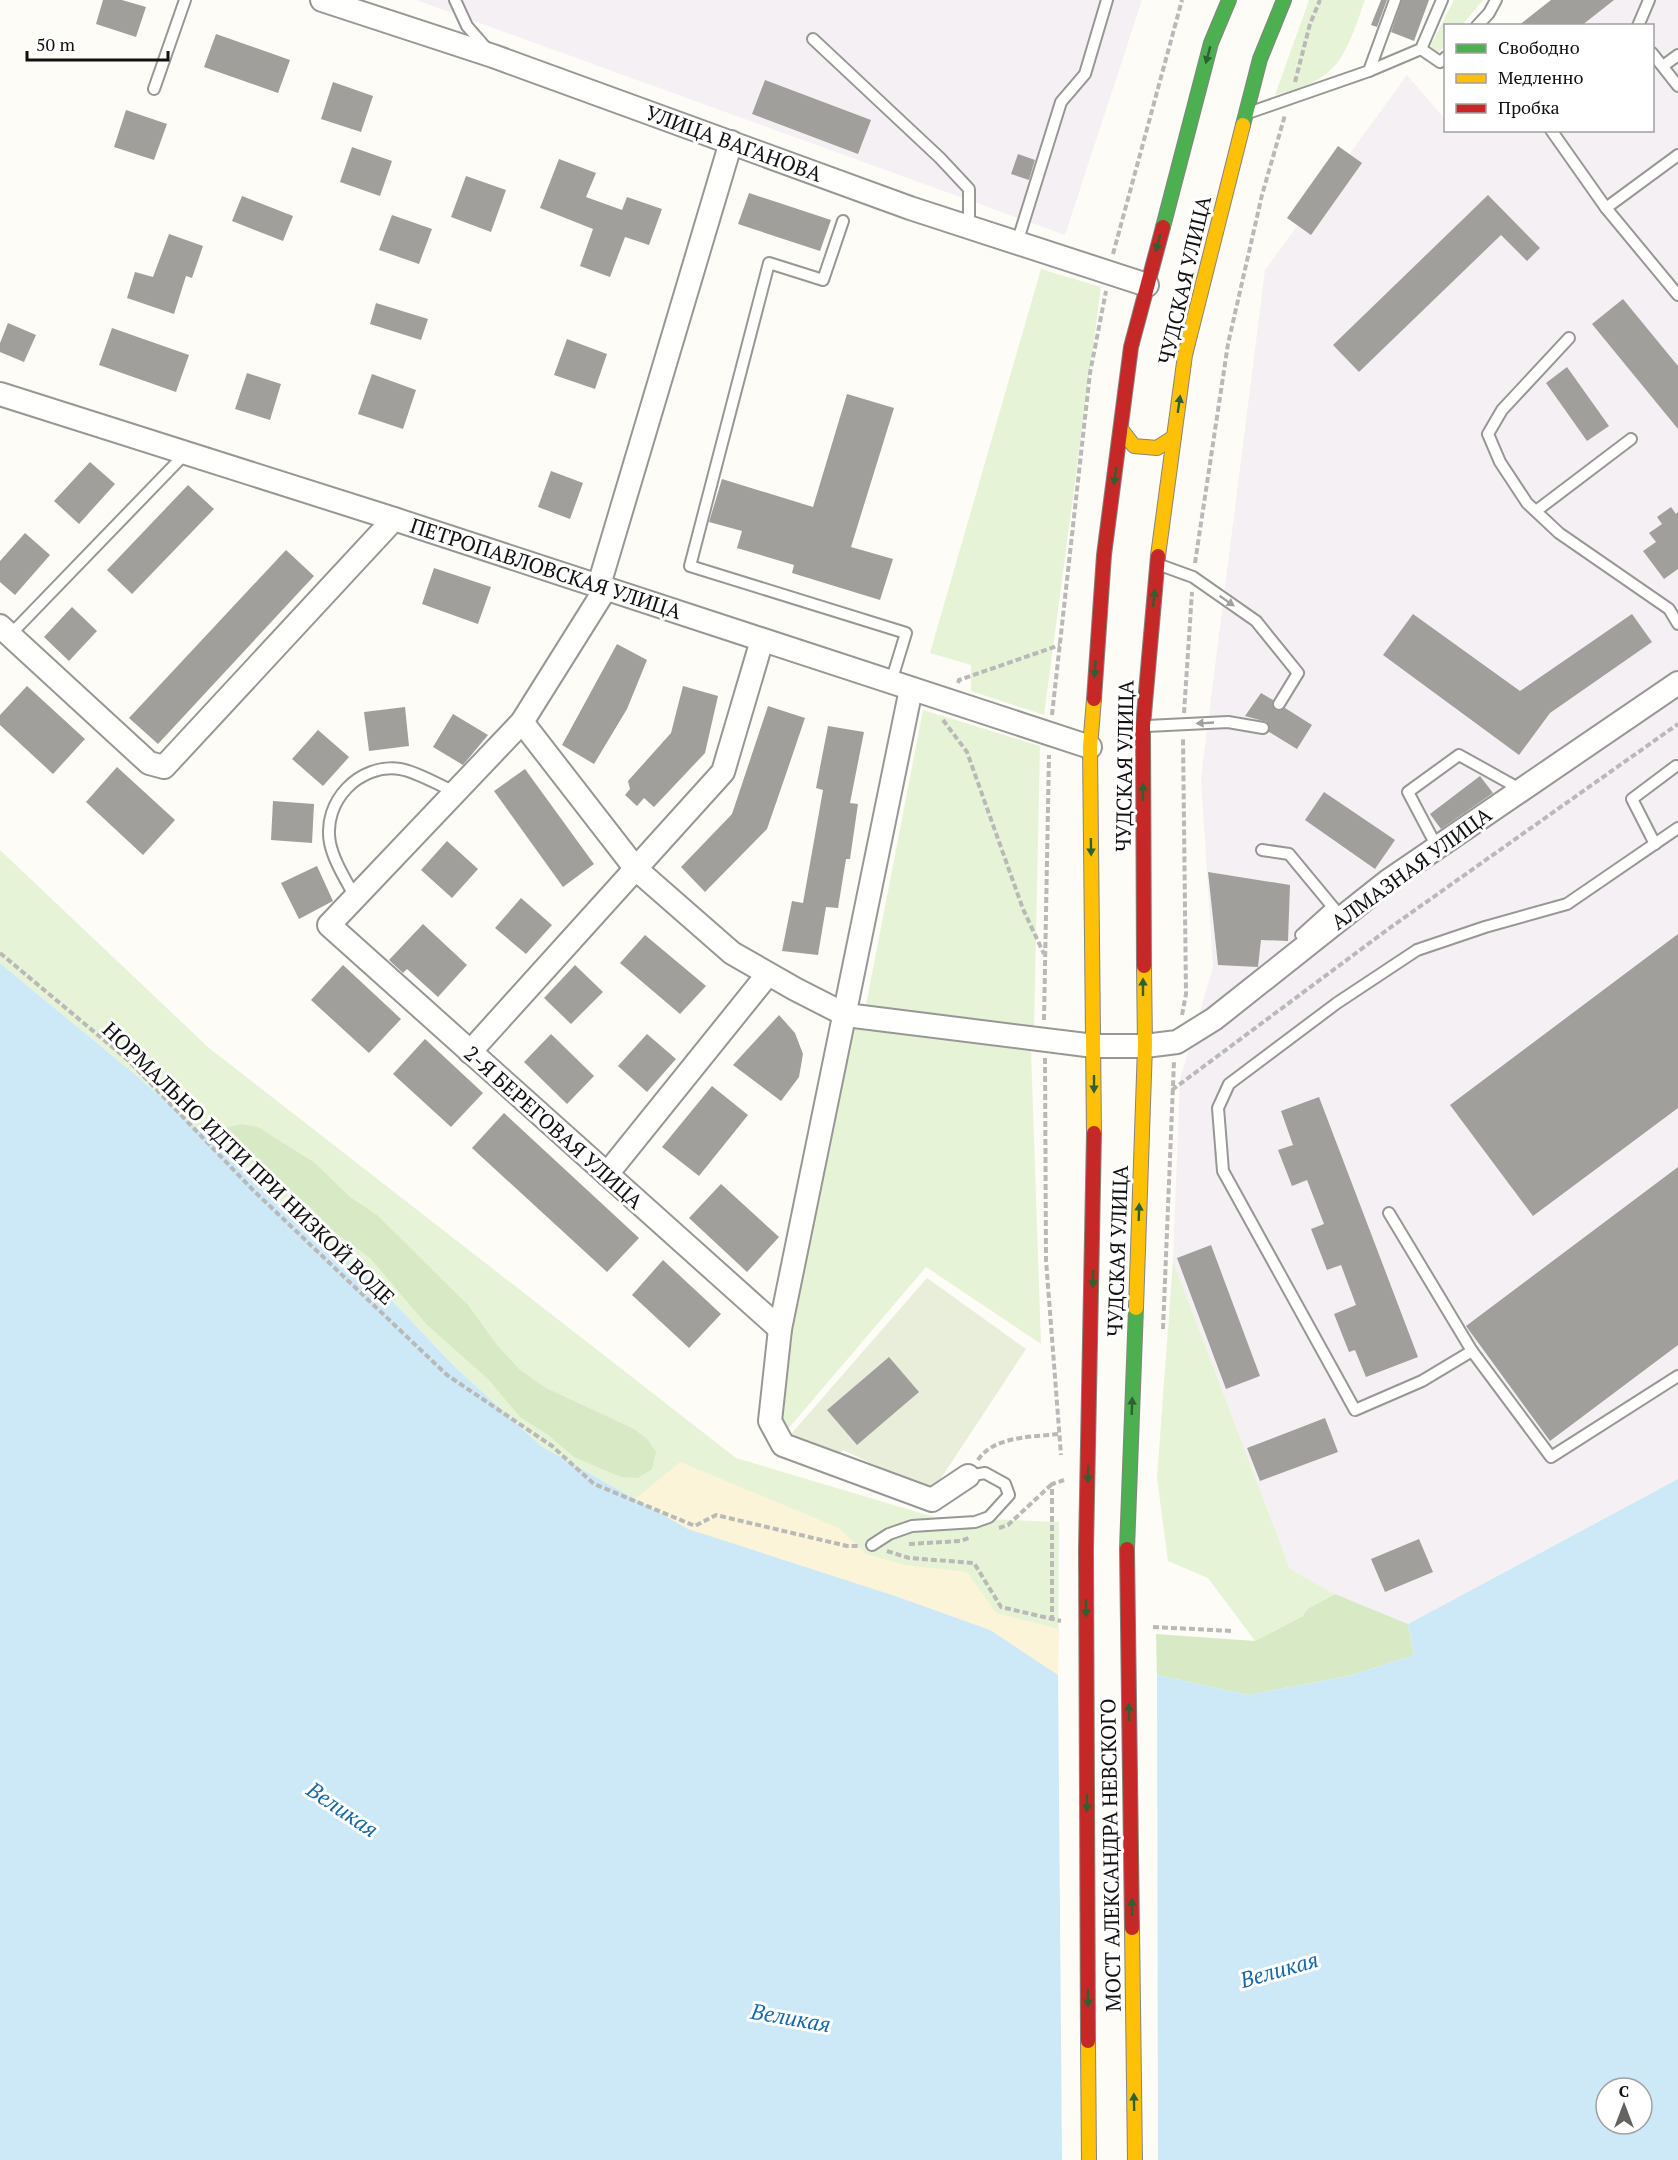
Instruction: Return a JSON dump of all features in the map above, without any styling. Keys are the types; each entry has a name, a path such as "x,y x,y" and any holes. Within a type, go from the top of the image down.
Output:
{"highway":[{"name":"ЧУДСКАЯ УЛИЦА","path":"1086,1549 1094,1203 1090,747 1104,555 1131,347 1211,43 1229,0"},
{"name":"ЧУДСКАЯ УЛИЦА","path":"1127,1549 1144,1046 1143,726 1157,564 1185,355 1260,59 1284,0"},
{"path":"1121,429 1134,446 1157,448 1174,437"},
{"path":"1104,555 1122,546"},
{"path":"1140,548 1157,564"},
{"name":"МОСТ АЛЕКСАНДРА НЕВСКОГО","path":"1086,1549 1089,2160"},
{"name":"МОСТ АЛЕКСАНДРА НЕВСКОГО","path":"1127,1549 1135,2160"}],"street":[{"name":"УЛИЦА ВАГАНОВА","path":"322,0 493,56 969,228 1147,285"},
{"path":"355,897 522,722 603,587 731,142"},
{"name":"ПЕТРОПАВЛОВСКАЯ УЛИЦА","path":"0,394 394,519 901,686 948,711 1090,747"},
{"path":"5,630 149,763 164,767 394,519"},
{"path":"470,1052 723,772 762,640"},
{"name":"АЛМАЗНАЯ УЛИЦА","path":"846,1015 1094,1046 1144,1046 1177,1042 1250,992 1337,912 1388,881 1678,683"},
{"path":"901,686 846,1015 780,1329 770,1421 783,1445 932,1500 968,1476"},
{"path":"522,722 636,869 732,953 846,1015"},
{"name":"2-Я БЕРЕГОВАЯ УЛИЦА","path":"355,897 329,925 780,1329"},
{"path":"607,1174 768,974"}],"lane":[{"path":"154,89 185,0"},
{"path":"455,0 466,26 493,56"},
{"path":"1017,243 1061,102 1085,74 1107,0"},
{"path":"1369,71 1395,0"},
{"path":"1245,114 1289,101 1421,49 1442,0"},
{"path":"1479,24 1489,13 1496,0"},
{"path":"1639,24 1649,0"},
{"path":"813,39 940,158 969,189 969,228"},
{"path":"1421,49 1440,62 1444,59"},
{"path":"1654,54 1678,86"},
{"path":"1663,66 1678,55"},
{"path":"1552,132 1606,208 1678,295"},
{"path":"1606,208 1678,156"},
{"path":"843,221 823,280 769,262 690,566 906,633 901,686"},
{"path":"1569,338 1502,410 1488,434 1500,462 1527,503 1559,533 1674,606 1678,624"},
{"path":"1536,511 1631,439"},
{"path":"5,630 185,454"},
{"path":"1157,564 1193,577 1256,621 1298,673 1279,704"},
{"path":"1143,726 1228,722 1263,728"},
{"path":"1437,847 1408,792 1459,755 1520,789"},
{"path":"1656,844 1632,799 1677,766"},
{"path":"355,897 330,842 332,813 343,791 358,777 379,768 403,770 455,792"},
{"path":"1472,1351 1422,1381 1355,1410 1223,1171 1218,1108 1230,1084 1337,1003 1417,950 1485,927 1568,904 1678,828"},
{"path":"1262,850 1289,854 1337,912 1301,935"},
{"path":"1389,1214 1472,1351 1551,1457 1678,1376"},
{"path":"872,1545 889,1534 912,1526 975,1522 989,1517 1009,1495 1005,1484 985,1473 968,1476"}],"path":[{"path":"1177,1042 1186,994 1183,724 1193,577 1228,344 1262,195 1310,24 1320,0"},
{"path":"1044,954 1023,909 967,752 948,711 958,680 1059,645"},
{"path":"1171,1091 1391,927 1678,724"},
{"name":"НОРМАЛЬНО ИДТИ ПРИ НИЗКОЙ ВОДЕ","path":"0,953 129,1061 254,1191 447,1375 552,1446 594,1484 695,1526 717,1515 847,1546 872,1545 909,1558 974,1563 1000,1607 1052,1621"},
{"path":"968,1476 983,1452 1011,1440 1059,1434"},
{"path":"989,1531 1008,1525 1052,1484 1064,1480"},
{"path":"1052,1484 1052,1621 1064,1622"},
{"path":"905,1544 960,1541 979,1535"},
{"path":"1143,1626 1233,1631"}],"shaded area":[{"path":"416,0 1142,0 1065,235"},
{"path":"1593,0 1678,0 1678,1479 1408,1624 1335,1594 1290,1569 1173,1261 1180,1079 1213,967 1201,778 1265,270 1407,75 1444,116 1444,132 1654,132 1654,24 1562,24"}],"green space":[{"path":"1309,0 1365,0 1344,52 1327,74 1297,89 1275,95"},
{"path":"1454,0 1483,0 1463,24 1444,24 1444,46 1438,53 1430,47"},
{"path":"1041,269 1101,287 1044,715 971,691 971,665 930,653"},
{"path":"923,710 1040,746 1034,1028 866,1005"},
{"path":"0,850 209,1048 736,1458 934,1517 1059,1522 1058,1675 990,1630 895,1596 688,1529 541,1446 453,1365 379,1287 132,1072 0,963"},
{"path":"847,1026 1031,1050 1041,1344 926,1267 788,1429 772,1410"},
{"path":"241,1124 258,1127 315,1163 350,1197 377,1215 468,1305 497,1345 519,1369 546,1388 634,1429 647,1439 656,1452 652,1469 638,1478 621,1477 574,1457 548,1435 520,1417 488,1379 426,1324 371,1259 332,1230 308,1205 230,1146 225,1128"},
{"path":"1173,1261 1290,1569 1335,1594 1307,1609 1303,1616 1255,1641 1208,1578 1168,1561 1157,1478"},
{"path":"927,1278 1026,1349 932,1492 843,1450 837,1457 791,1434"},
{"path":"1335,1594 1408,1624 1414,1655 1349,1676 1248,1695 1157,1675 1156,1634 1255,1641 1303,1616 1307,1609"}],"sand":[{"path":"680,1462 839,1528 866,1554 905,1565 967,1572 996,1613 1059,1629 1058,1675 990,1630 895,1596 688,1529 634,1500"}],"water":[{"name":"Великая","path":"0,963 132,1072 379,1287 453,1365 541,1446 688,1529 895,1596 990,1630 1058,1675 1157,1675 1248,1695 1349,1676 1414,1655 1408,1624 1678,1479 1678,2160 0,2160"}],"pier":[{"path":"1058,1672 1157,1672 1158,2160 1062,2160"}],"building":[{"path":"103,0 122,0 146,7 136,37 96,24"},
{"path":"1381,0 1387,0 1377,27 1371,25"},
{"path":"1402,0 1429,0 1414,41 1391,32"},
{"path":"1551,0 1614,0 1584,24 1521,24"},
{"path":"216,34 290,60 278,93 204,67"},
{"path":"765,80 871,120 858,154 752,114"},
{"path":"333,82 373,96 361,132 321,119"},
{"path":"126,110 167,124 154,160 114,147"},
{"path":"1338,146 1362,163 1311,235 1287,218"},
{"path":"352,147 392,161 380,196 340,182"},
{"path":"1018,154 1035,160 1029,180 1011,174"},
{"path":"559,159 596,173 586,197 622,210 627,197 662,209 649,245 625,237 610,277 580,266 593,229 540,208"},
{"path":"466,176 506,190 491,232 451,217"},
{"path":"749,193 831,220 820,251 738,224"},
{"path":"1488,195 1540,248 1527,261 1501,235 1359,372 1333,345"},
{"path":"242,196 293,216 283,241 232,221"},
{"path":"392,215 432,229 419,264 379,250"},
{"path":"169,234 203,246 192,278 186,276 174,314 127,298 135,272 153,277"},
{"path":"1623,299 1678,366 1678,429 1592,324"},
{"path":"376,303 428,319 421,340 370,324"},
{"path":"8,323 36,335 24,362 0,352 0,343"},
{"path":"112,328 189,355 176,392 99,365"},
{"path":"567,339 607,354 595,389 554,375"},
{"path":"1567,367 1609,426 1587,441 1546,383"},
{"path":"247,373 281,384 270,420 235,409"},
{"path":"372,374 416,390 403,429 358,414"},
{"path":"847,394 894,408 851,547 893,559 880,600 792,573 794,565 737,548 742,531 709,522 722,479 813,507"},
{"path":"90,462 115,484 79,524 54,501"},
{"path":"551,471 583,483 570,519 538,507"},
{"path":"188,485 214,509 132,594 107,570"},
{"path":"1671,507 1676,514 1678,512 1678,569 1664,579 1643,551 1656,542 1649,533 1662,524 1657,517"},
{"path":"25,533 50,555 15,595 0,582 0,561"},
{"path":"286,550 314,576 158,744 129,718"},
{"path":"434,568 491,587 478,624 422,604"},
{"path":"72,607 97,631 69,661 44,637"},
{"path":"1413,614 1520,691 1632,614 1652,642 1550,713 1519,755 1383,655"},
{"path":"617,644 647,660 627,709 594,764 562,745"},
{"path":"27,686 85,739 53,774 0,725 0,715"},
{"path":"683,686 718,696 705,753 654,807 644,798 637,806 625,795 630,789 628,781 671,733"},
{"path":"1261,693 1273,700 1275,710 1285,708 1312,725 1297,749 1269,732 1267,722 1245,716"},
{"path":"768,706 805,718 767,829 705,892 681,867 732,814"},
{"path":"405,707 409,746 369,751 364,712"},
{"path":"453,714 488,735 463,765 433,747"},
{"path":"828,726 864,732 850,803 858,804 850,859 846,859 838,908 826,907 818,955 782,951 792,901 803,903 823,790 816,788"},
{"path":"318,730 349,757 323,786 292,759"},
{"path":"117,767 175,820 143,855 86,802"},
{"path":"525,769 594,864 563,887 494,791"},
{"path":"1480,776 1493,793 1441,829 1430,814"},
{"path":"1324,792 1395,840 1375,869 1305,820"},
{"path":"273,801 314,804 312,843 271,840"},
{"path":"447,841 478,869 452,898 421,870"},
{"path":"317,866 333,901 299,919 281,883"},
{"path":"1208,872 1290,885 1288,941 1261,940 1258,967 1218,965"},
{"path":"521,898 552,925 526,954 495,928"},
{"path":"423,924 467,965 438,997 407,969 403,973 389,960"},
{"path":"1678,934 1678,1108 1533,1216 1450,1105"},
{"path":"645,935 706,986 680,1014 620,963"},
{"path":"343,965 401,1019 369,1053 311,1000"},
{"path":"575,965 603,992 571,1024 544,998"},
{"path":"779,1015 795,1033 803,1054 799,1077 781,1101 733,1065"},
{"path":"551,1034 594,1076 567,1104 524,1062"},
{"path":"647,1034 676,1059 647,1092 618,1066"},
{"path":"425,1039 483,1093 451,1127 393,1074"},
{"path":"712,1086 748,1115 699,1176 662,1147"},
{"path":"1319,1097 1418,1357 1366,1377 1355,1350 1349,1352 1334,1314 1356,1305 1341,1265 1327,1270 1311,1229 1324,1224 1307,1180 1292,1186 1278,1150 1293,1145 1281,1111"},
{"path":"504,1113 639,1238 607,1272 472,1148"},
{"path":"1678,1167 1678,1345 1550,1441 1466,1326"},
{"path":"721,1184 779,1237 747,1272 689,1218"},
{"path":"1211,1245 1260,1376 1226,1389 1177,1258"},
{"path":"663,1260 721,1314 689,1348 632,1295"},
{"path":"889,1357 919,1392 857,1445 827,1410"},
{"path":"1325,1418 1338,1452 1260,1481 1247,1448"},
{"path":"1419,1539 1433,1572 1385,1592 1371,1559"}],"traffic: fast":[{"path":"1163,227 1211,43 1229,0"},
{"path":"1243,125 1260,59 1284,0"},
{"path":"1127,1549 1136,1308"}],"traffic: slow":[{"path":"1158,556 1185,355 1243,125"},
{"path":"1121,429 1134,446 1157,448 1174,437"},
{"path":"1094,699 1090,747 1094,1133"},
{"path":"1136,1308 1145,1046 1144,966"},
{"path":"1132,1928 1135,2160"},
{"path":"1088,2041 1089,2160"}],"traffic: jam":[{"path":"1094,699 1104,555 1131,347 1163,227"},
{"path":"1144,966 1143,726 1158,556"},
{"path":"1086,1549 1094,1133"},
{"path":"1086,1549 1088,2041"},
{"path":"1127,1549 1132,1928"}]}
